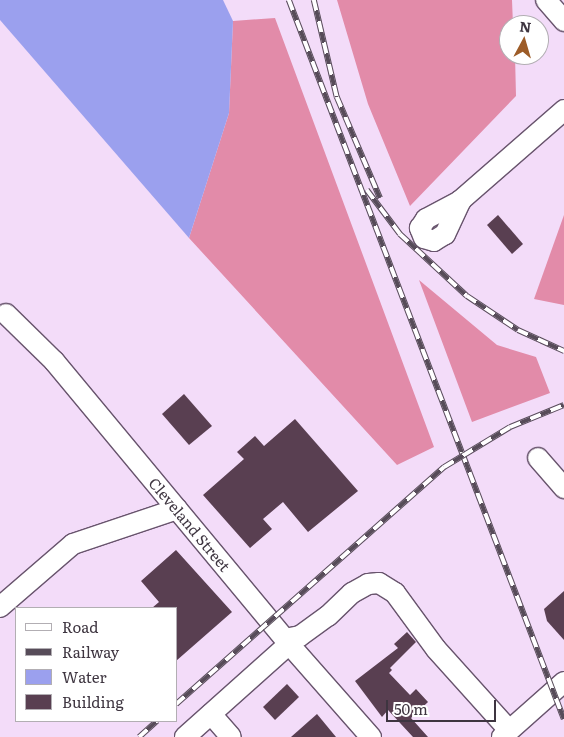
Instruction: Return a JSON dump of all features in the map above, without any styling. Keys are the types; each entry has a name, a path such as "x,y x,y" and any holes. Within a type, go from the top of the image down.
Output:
{"street":[{"path":"546,0 564,21"},
{"path":"461,200 564,110"},
{"name":"Cleveland Street","path":"6,314 54,360 287,642 371,737"},
{"path":"538,458 564,488"},
{"path":"0,607 73,544 177,509"},
{"path":"185,737 287,642 300,636 328,616 352,593 368,584 379,583 395,593 436,649 505,734 564,682"},
{"path":"211,714 231,737"}],"shaded area":[{"path":"337,0 512,0 513,15 499,15 499,65 515,65 516,96 410,206 368,104"},
{"path":"275,18 434,447 397,465 189,238 229,113 233,21"},
{"path":"564,215 564,305 534,299"},
{"path":"419,280 497,345 536,357 550,393 472,422"}],"water":[{"path":"0,0 223,0 233,21 229,113 189,238 0,20"}],"building":[{"path":"498,215 523,244 512,254 487,225"},
{"path":"184,394 212,426 189,445 162,414"},
{"path":"295,419 358,491 308,532 283,502 263,519 272,529 250,548 203,495 244,459 237,452 255,436 264,446"},
{"path":"176,550 232,612 178,659 178,607 153,607 159,602 141,581"},
{"path":"564,591 564,640 547,621 544,609"},
{"path":"407,632 416,642 390,668 392,670 389,673 410,695 416,689 428,702 411,718 428,737 413,737 388,710 382,717 355,681 398,648 394,644"},
{"path":"287,684 299,697 275,720 263,707"},
{"path":"317,714 336,737 291,737"}],"railway":[{"path":"289,0 564,719"},
{"path":"314,0 337,97 380,198"},
{"path":"367,190 400,234 467,296 518,330 564,351"},
{"path":"178,702 444,467 510,427 564,405"},
{"path":"139,737 156,722"}]}
